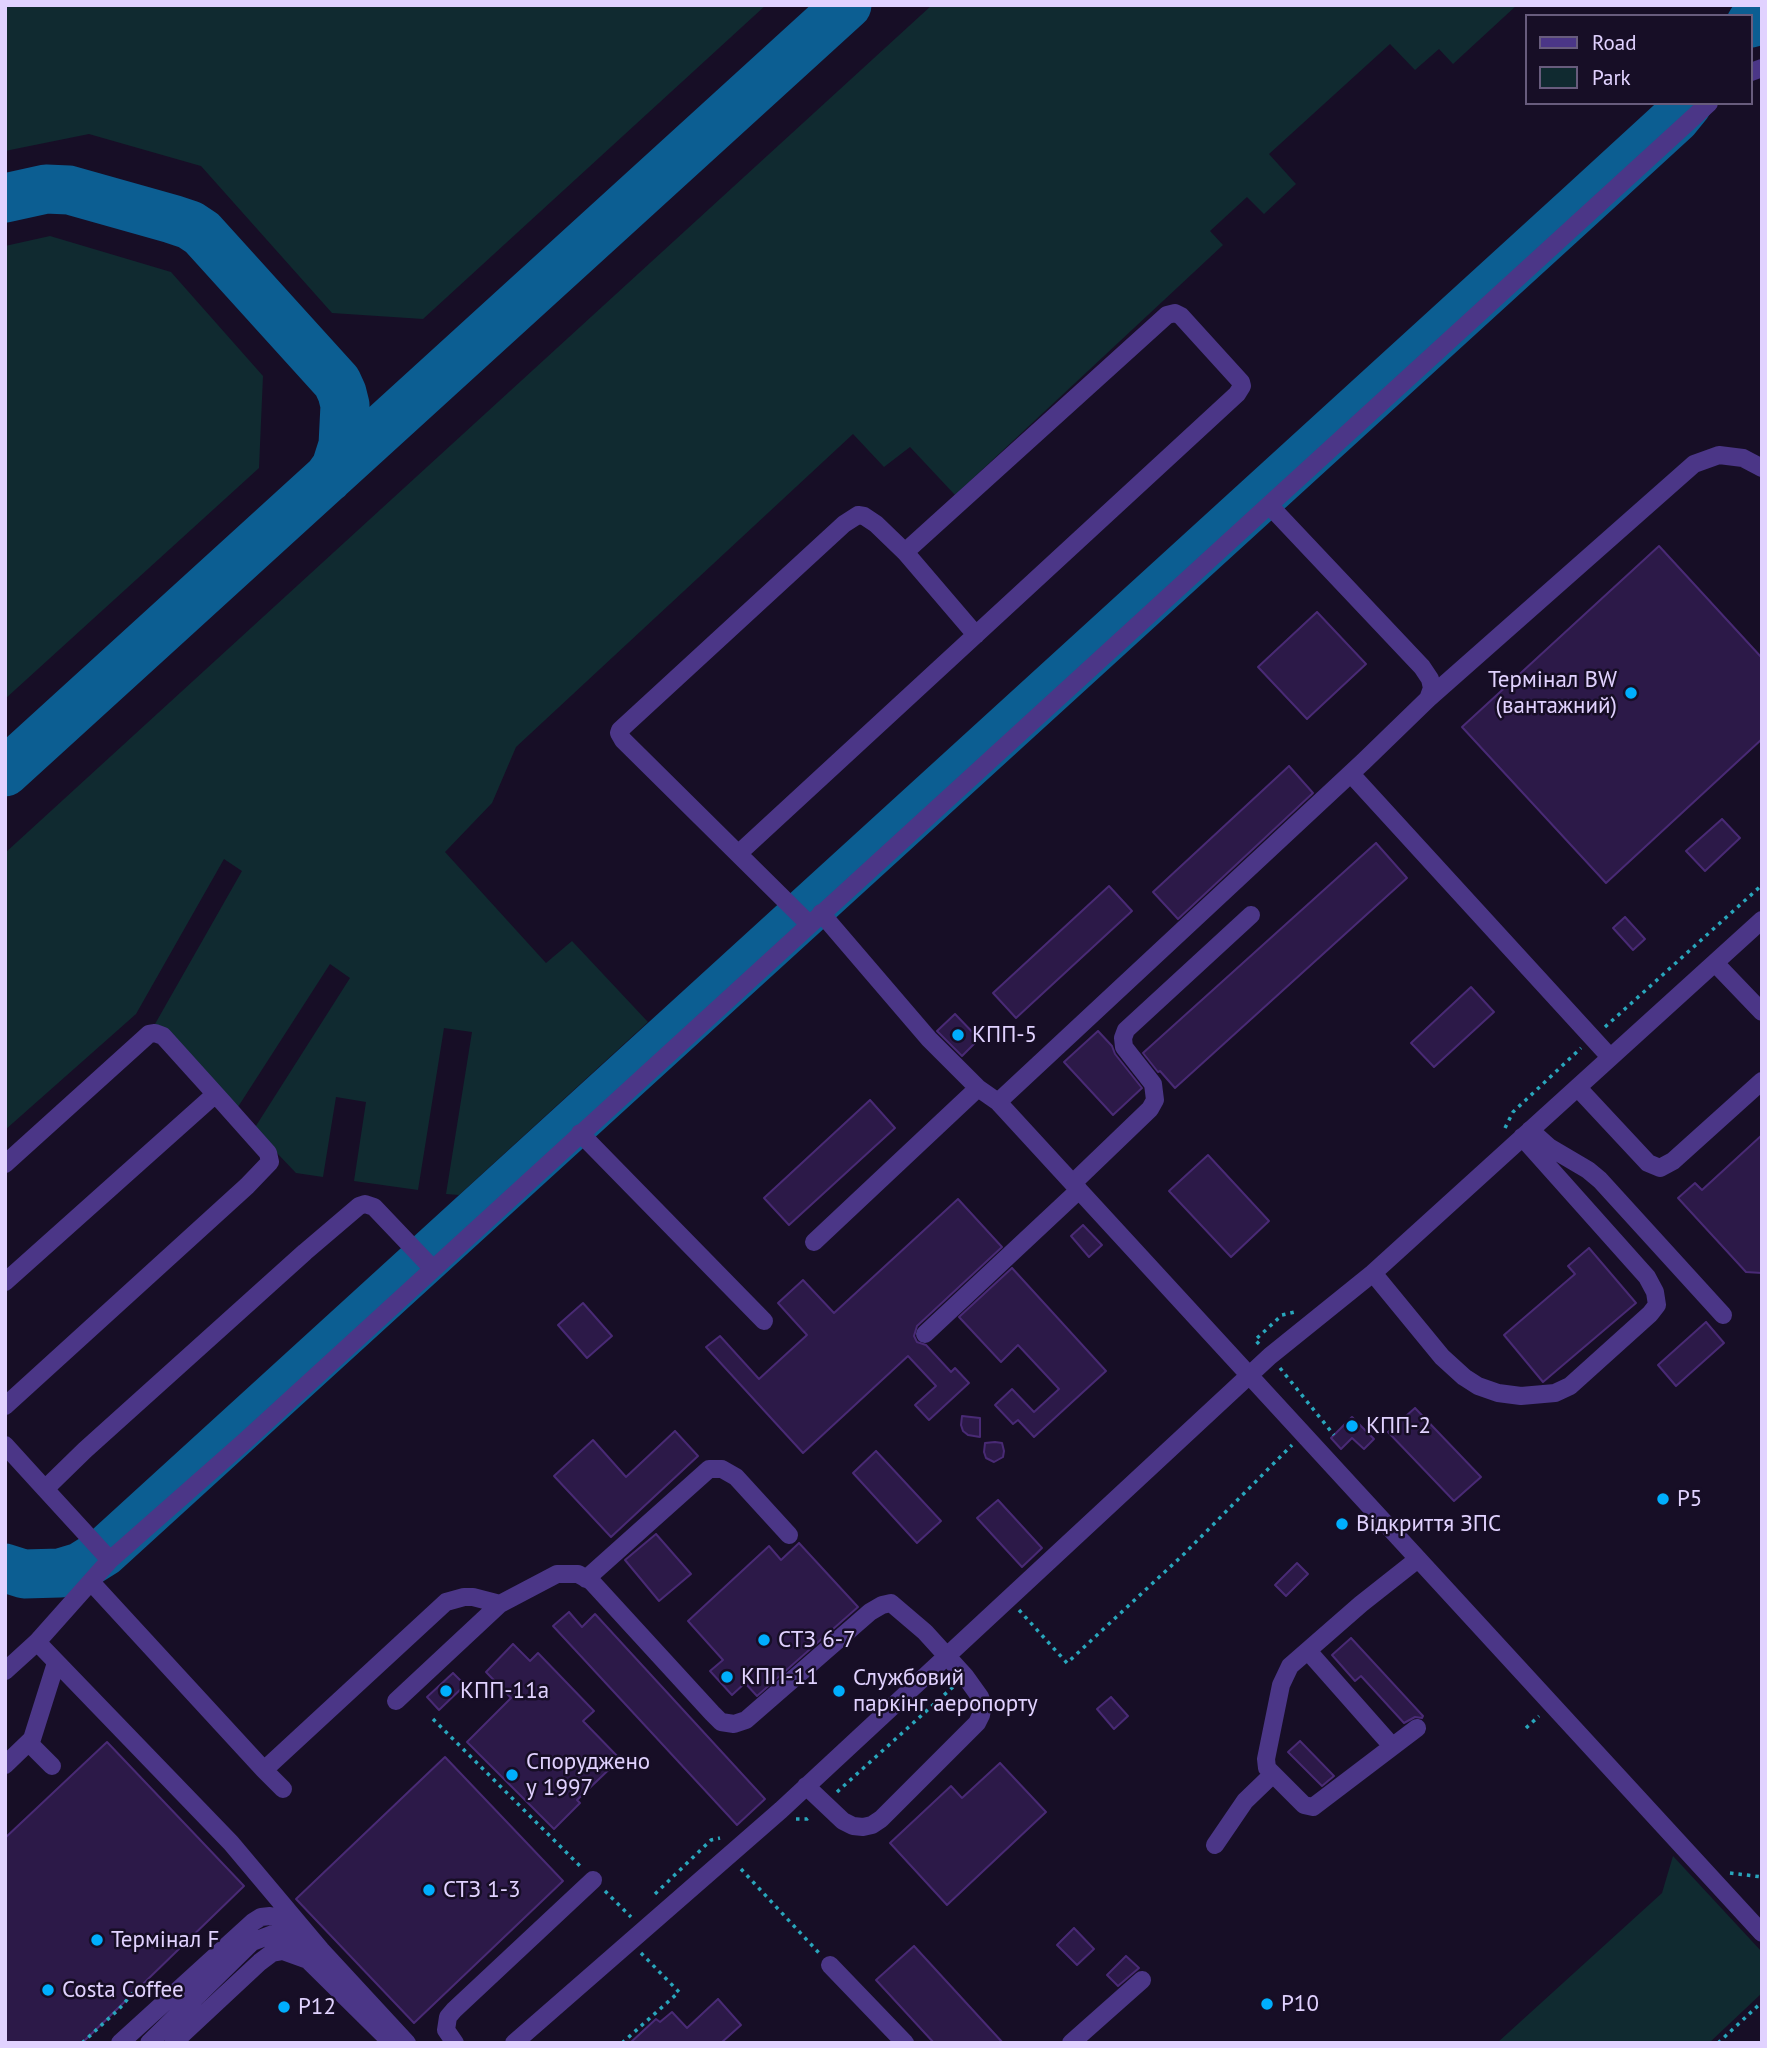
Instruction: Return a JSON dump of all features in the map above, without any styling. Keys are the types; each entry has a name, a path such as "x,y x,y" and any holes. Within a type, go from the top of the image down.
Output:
{"lane":[{"path":"5,1671 37,1642 110,1560 433,1269 1707,105"},
{"path":"738,854 1237,394 1242,386 1181,316 1175,313 1167,315 905,552"},
{"path":"998,1102 1428,699 1694,464 1719,455 1743,458 1762,468"},
{"path":"1269,505 1422,667 1432,688 1428,699"},
{"path":"976,635 905,552 876,524 858,515 619,733 738,854 815,918 929,1039 978,1087 998,1102 1762,1933"},
{"path":"1351,774 1610,1057"},
{"path":"925,1334 1076,1187 1150,1109 1155,1100 1153,1084 1126,1052 1122,1038 1126,1030 1251,915"},
{"path":"514,2043 781,1810 1270,1356 1373,1273 1762,920"},
{"path":"1715,963 1762,1012"},
{"path":"5,1164 149,1034 155,1033 163,1036 219,1098 268,1153 270,1162 5,1406"},
{"path":"1578,1088 1648,1163 1660,1168 1673,1161 1762,1081"},
{"path":"814,1242 978,1087"},
{"path":"5,1282 206,1101 219,1098"},
{"path":"580,1133 764,1321"},
{"path":"1373,1273 1443,1357 1464,1377 1488,1389 1521,1396 1555,1393 1570,1386 1650,1314 1657,1305 1655,1292 1647,1277 1526,1134"},
{"path":"1526,1134 1588,1170 1600,1180 1723,1315"},
{"path":"45,1489 231,1318 359,1206 369,1204 380,1212 433,1269"},
{"path":"5,1445 110,1560"},
{"path":"586,1579 709,1469 722,1469 736,1477 789,1535"},
{"path":"1418,1559 1290,1666 1281,1685 1266,1759 1267,1768 1304,1805 1313,1807 1418,1728"},
{"path":"396,1701 500,1604 557,1574 578,1574 601,1591 712,1713 728,1723 746,1720 870,1612 881,1605 891,1603 965,1676 983,1705 977,1723 881,1819 863,1827 843,1821 806,1786"},
{"path":"91,1582 283,1789"},
{"path":"264,1770 446,1602 473,1597 500,1604"},
{"path":"37,1642 230,1843 321,1950 407,2043"},
{"path":"1307,1651 1392,1746"},
{"path":"5,1765 34,1735 56,1662"},
{"path":"29,1743 52,1766"},
{"path":"1215,1845 1245,1801 1272,1775"},
{"path":"454,2043 446,2030 454,2010 593,1880"},
{"path":"120,2043 261,1917 281,1918 292,1924 321,1950"},
{"path":"149,2043 252,1942 273,1934 321,1950"},
{"path":"173,2043 260,1962 272,1953 283,1951 308,1960 392,2043"},
{"path":"831,1965 905,2043"},
{"path":"1071,2043 1143,1980"}],"path":[{"path":"1501,1134 1513,1112 1762,885"},
{"path":"1305,1308 1282,1315 1255,1340 1334,1435"},
{"path":"1009,1600 1067,1663 1184,1554 1320,1416"},
{"path":"781,1810 793,1819 807,1819 965,1676"},
{"path":"433,1719 631,1917"},
{"path":"750,1861 741,1869 831,1965"},
{"path":"1725,1872 1762,1877"},
{"path":"82,2043 119,2010 133,1993"},
{"path":"1718,2043 1762,2002"}],"green space":[{"path":"5,5 766,5 423,319 332,313 201,166 89,134 5,151"},
{"path":"932,5 1517,5 1453,64 1439,49 1415,70 1390,44 1269,154 1296,184 1264,214 1247,197 1210,231 1223,245 955,495 910,447 884,467 853,434 516,747 492,803 445,852 546,963 572,941 648,1022 459,1195 446,1194 472,1032 444,1028 418,1190 354,1181 366,1102 336,1097 323,1177 296,1173 254,1129 350,978 330,964 236,1110 155,1024 242,871 224,859 136,1014 5,1130 5,853"},
{"path":"50,236 171,272 263,376 259,468 5,699 5,246"},
{"path":"1673,1856 1762,1952 1762,1993 1709,2043 1497,2043 1662,1893"}],"building":[{"name":"Термінал BW (вантажний)","path":"1659,546 1762,658 1762,739 1606,883 1462,727"},
{"path":"1317,612 1366,664 1307,719 1258,667"},
{"path":"1289,766 1313,793 1178,919 1153,892"},
{"path":"1722,819 1740,838 1705,871 1686,851"},
{"path":"1376,843 1407,878 1175,1088 1143,1053"},
{"path":"1109,886 1132,911 1016,1018 993,993"},
{"path":"1625,917 1645,939 1633,950 1613,928"},
{"path":"1471,987 1494,1012 1434,1067 1411,1043"},
{"name":"КПП-5","path":"955,1014 979,1039 962,1056 937,1031"},
{"path":"1098,1031 1142,1088 1113,1115 1064,1062"},
{"path":"870,1100 895,1128 789,1225 764,1198"},
{"path":"1762,1135 1762,1273 1746,1272 1678,1198 1695,1183 1702,1190"},
{"path":"1208,1155 1269,1221 1231,1257 1169,1191"},
{"path":"958,1199 1002,1247 917,1326 914,1336 917,1342 926,1345 951,1372 955,1368 969,1383 929,1420 915,1405 936,1386 908,1356 803,1453 706,1347 720,1336 759,1379 807,1335 778,1303 803,1280 834,1313"},
{"path":"1083,1225 1102,1245 1089,1257 1071,1236"},
{"path":"1589,1248 1636,1303 1543,1382 1504,1335 1575,1274 1568,1266"},
{"path":"1012,1268 1106,1371 1034,1437 1018,1420 1013,1424 995,1405 1012,1389 1034,1412 1059,1389 1018,1345 1001,1362 959,1317"},
{"path":"583,1303 612,1336 587,1358 558,1325"},
{"path":"1706,1322 1724,1343 1676,1386 1658,1365"},
{"path":"1415,1408 1481,1477 1454,1501 1388,1432"},
{"path":"962,1416 980,1418 980,1437 968,1435 963,1431"},
{"name":"КПП-2","path":"1352,1417 1374,1439 1364,1449 1352,1438 1341,1449 1331,1438"},
{"path":"675,1431 698,1456 611,1537 554,1476 593,1440 626,1477"},
{"path":"985,1443 1002,1443 1004,1451 1003,1457 994,1462 986,1458 984,1452"},
{"path":"876,1451 941,1521 917,1543 853,1473"},
{"path":"998,1500 1042,1548 1022,1567 977,1518"},
{"path":"656,1534 691,1574 659,1601 625,1560"},
{"name":"СТЗ 6-7","path":"799,1543 858,1607 757,1696 745,1683 732,1695 710,1671 723,1660 688,1621 769,1546 781,1560"},
{"path":"1297,1563 1308,1574 1286,1596 1275,1585"},
{"path":"569,1612 582,1627 595,1614 765,1799 737,1825 553,1626"},
{"path":"1351,1638 1422,1718 1415,1717 1404,1723 1361,1676 1355,1681 1332,1655"},
{"path":"513,1644 530,1661 538,1653 594,1711 583,1721 620,1759 577,1800 580,1803 554,1829 467,1742 511,1698 486,1672"},
{"name":"КПП-11а","path":"453,1673 465,1685 439,1710 427,1697"},
{"path":"1111,1697 1128,1716 1114,1729 1097,1709"},
{"path":"1300,1741 1334,1776 1322,1786 1288,1752"},
{"name":"Термінал F","path":"107,1742 244,1886 82,2043 5,2043 5,1838"},
{"name":"СТЗ 1-3","path":"445,1757 563,1881 414,2023 296,1899"},
{"path":"1000,1763 1046,1812 947,1905 890,1843 951,1786 962,1798"},
{"path":"1074,1928 1094,1949 1077,1965 1057,1945"},
{"path":"914,1946 1003,2043 934,2043 876,1980"},
{"path":"1126,1956 1139,1968 1118,1986 1107,1975"},
{"path":"718,1999 741,2025 721,2043 630,2043 656,2019 660,2022 672,2012 687,2028"}],"taxiway":[{"path":"5,772 847,5"},
{"path":"1753,20 1762,8"},
{"path":"5,1568 24,1574 60,1573 80,1567 104,1552 1579,207 1675,119 1686,105"},
{"path":"5,198 46,189 69,190 172,219 190,225 202,233 337,382 345,405 343,445 336,467 328,478"}],"place":[{"name":"Термінал BW (вантажний)","path":"1631,693"},
{"name":"КПП-5","path":"958,1035"},
{"name":"КПП-2","path":"1352,1426"},
{"name":"P5","path":"1663,1499"},
{"name":"Відкриття ЗПС","path":"1342,1524"},
{"name":"СТЗ 6-7","path":"764,1640"},
{"name":"КПП-11","path":"727,1677"},
{"name":"КПП-11а","path":"446,1691"},
{"name":"Службовий паркінг аеропорту","path":"839,1691"},
{"name":"Споруджено у 1997","path":"512,1775"},
{"name":"СТЗ 1-3","path":"429,1890"},
{"name":"Термінал F","path":"97,1940"},
{"name":"Costa Coffee","path":"48,1990"},
{"name":"P10","path":"1267,2004"},
{"name":"P12","path":"284,2007"}]}
